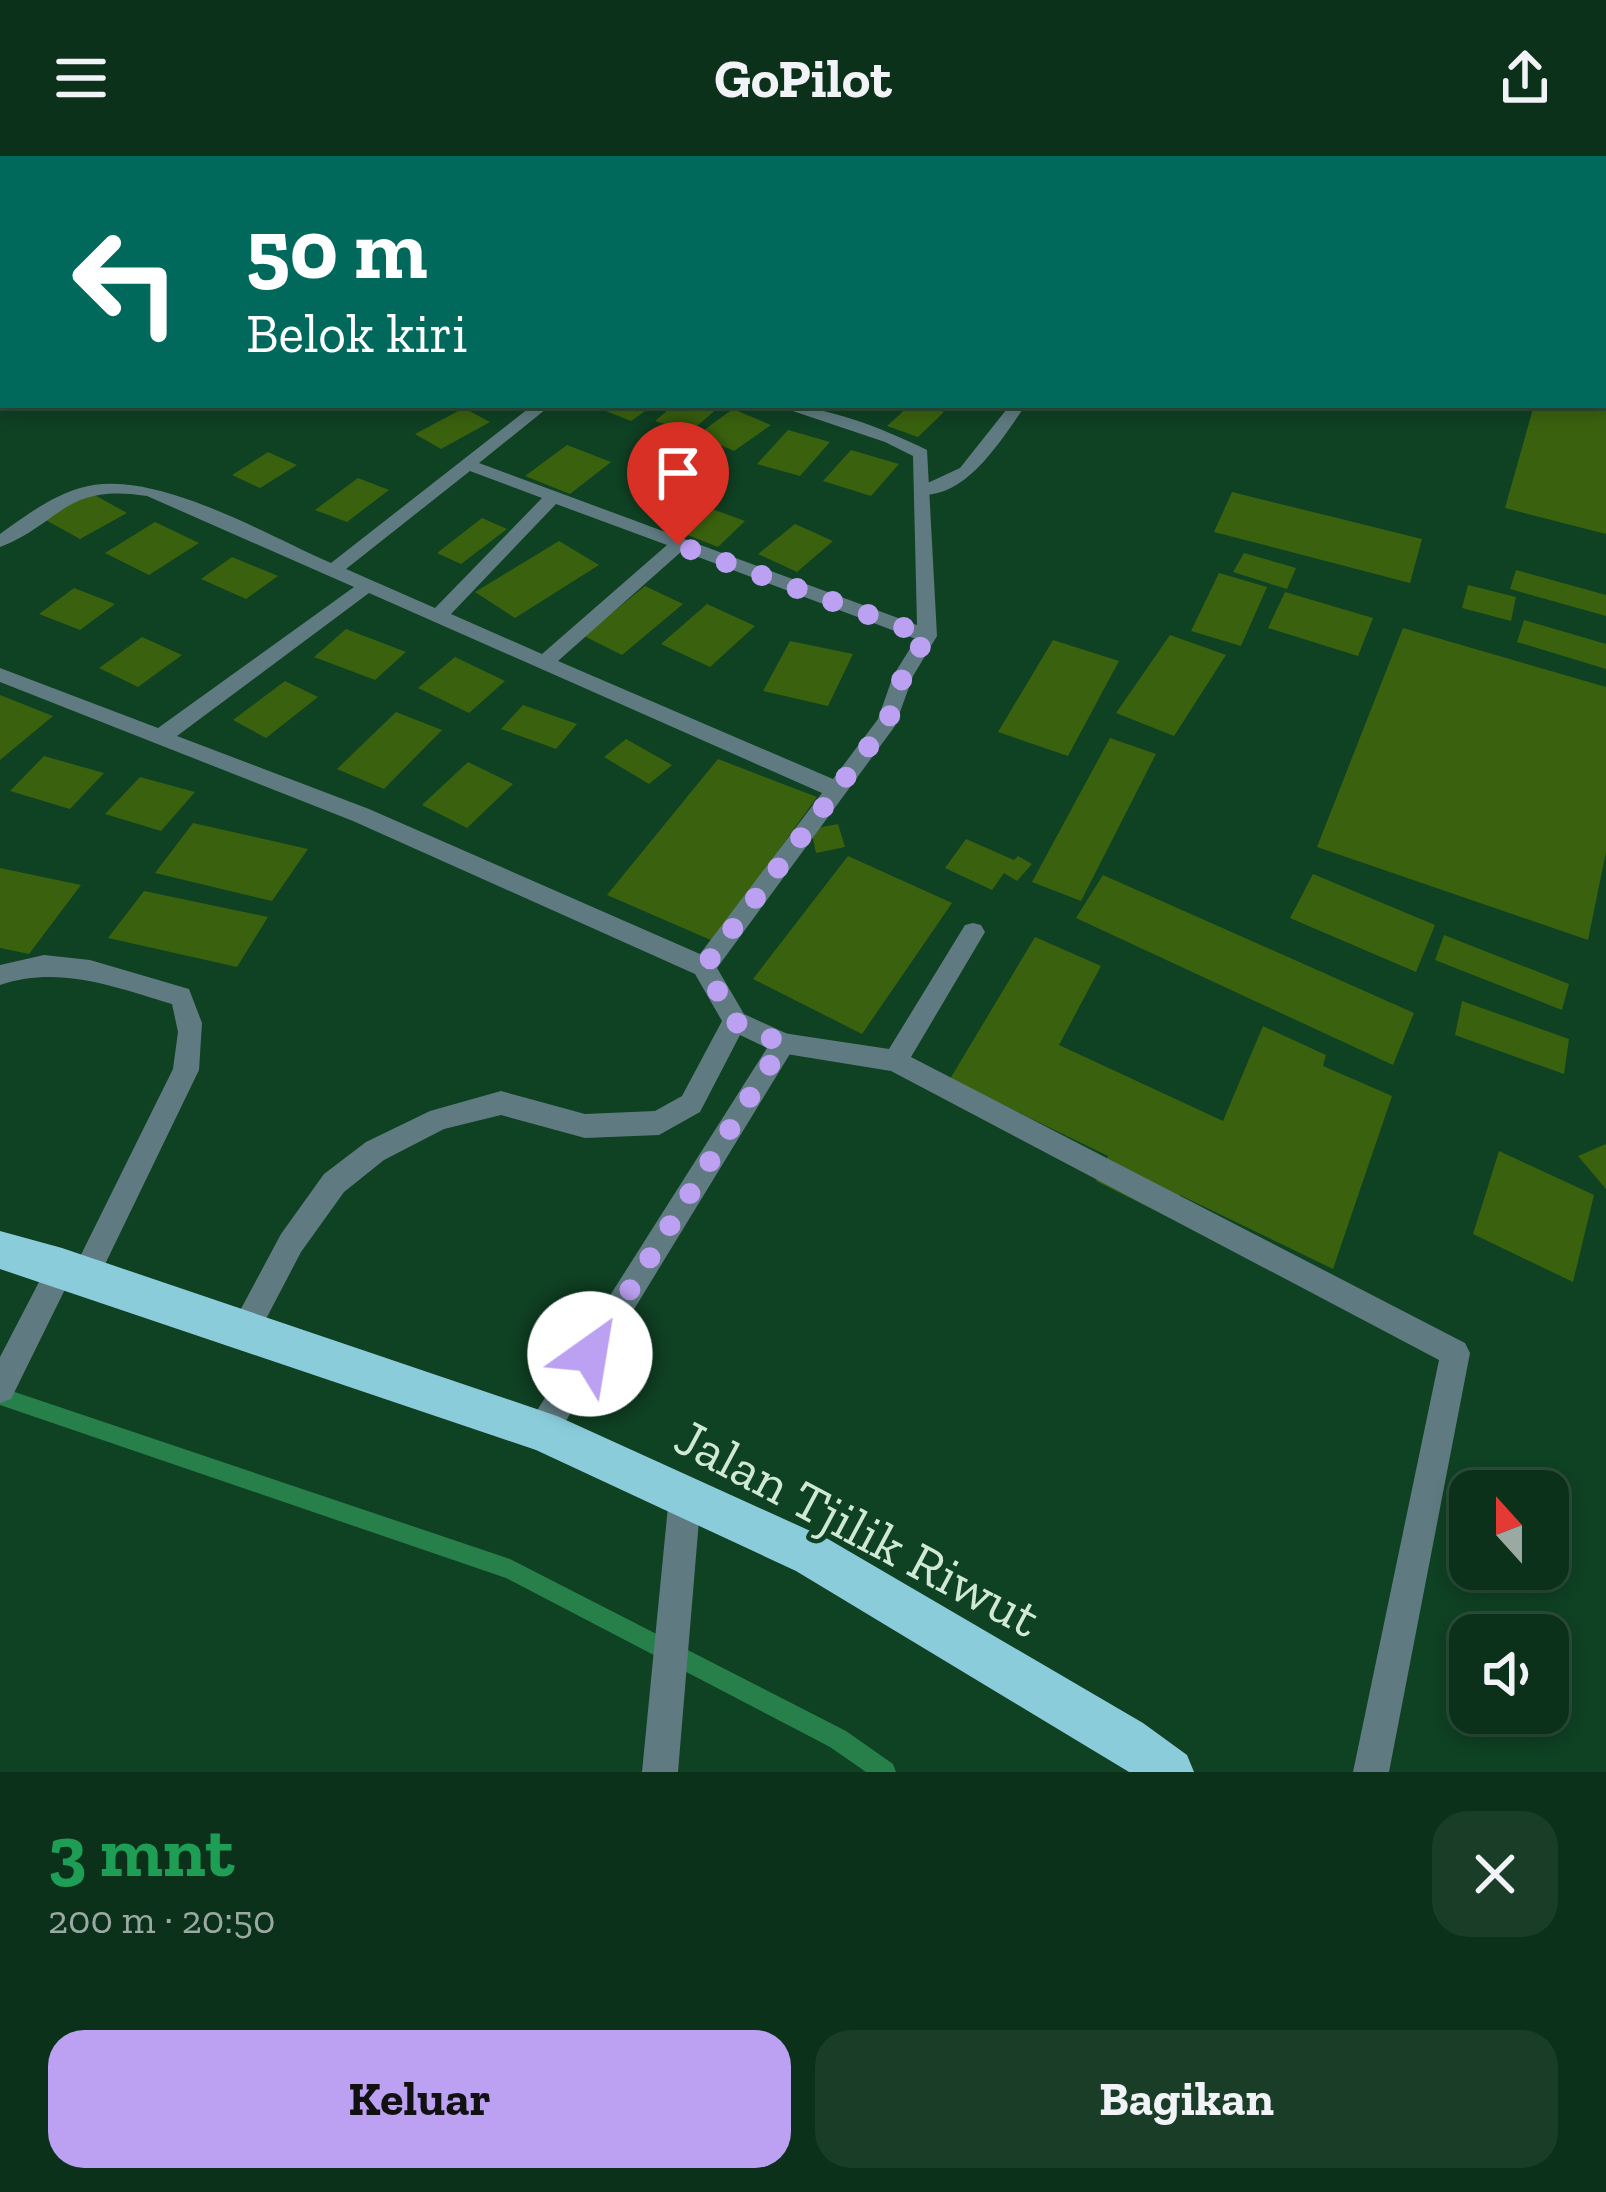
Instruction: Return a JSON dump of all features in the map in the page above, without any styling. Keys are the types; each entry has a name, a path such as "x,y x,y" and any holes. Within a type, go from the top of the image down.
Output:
{"highway":[{"name":"Jalan Tjilik Riwut","path":"0,1250 542,1431 812,1555 1126,1740 1171,1772"}],"street":[{"path":"335,569 539,408"},
{"path":"704,967 888,721 903,676 927,636 925,461 916,450 792,408"},
{"path":"925,490 966,472 1016,408"},
{"path":"471,466 927,636"},
{"path":"0,542 63,498 98,485 152,491 834,789"},
{"path":"440,614 552,498"},
{"path":"547,660 678,545"},
{"path":"158,739 370,584"},
{"path":"0,676 361,815 704,967 735,1022 783,1044 895,1061 1455,1353 1371,1772"},
{"path":"895,1061 973,932"},
{"path":"0,975 38,963 61,965 180,997 189,1012 193,1035 186,1070 73,1272 0,1388"},
{"path":"245,1330 290,1244 334,1183 375,1151 439,1119 502,1103 585,1126 659,1123 691,1104 735,1022"},
{"path":"542,1431 783,1044"},
{"path":"660,1772 685,1496"}],"building":[{"path":"464,408 490,422 441,449 415,434"},
{"path":"602,408 650,408 631,421"},
{"path":"670,408 718,408 690,432 655,421"},
{"path":"907,408 944,412 918,437 887,426"},
{"path":"1533,408 1606,408 1606,534 1505,508"},
{"path":"733,409 771,425 734,451 697,435"},
{"path":"788,430 830,442 800,476 757,464"},
{"path":"567,445 611,462 570,494 525,476"},
{"path":"851,450 899,464 871,496 823,481"},
{"path":"268,452 297,465 260,488 232,475"},
{"path":"358,478 389,490 347,522 315,510"},
{"path":"1232,492 1422,539 1410,583 1214,532"},
{"path":"91,493 127,513 80,539 44,519"},
{"path":"712,509 745,521 718,547 685,534"},
{"path":"482,518 507,529 461,564 437,553"},
{"path":"155,522 199,543 149,575 105,553"},
{"path":"795,524 833,541 797,572 758,554"},
{"path":"559,541 599,565 515,618 475,592"},
{"path":"1244,553 1296,568 1287,589 1233,572"},
{"path":"232,557 278,576 246,599 201,579"},
{"path":"1516,570 1606,595 1606,616 1510,589"},
{"path":"1219,573 1267,587 1241,646 1191,631"},
{"path":"1468,585 1516,597 1511,621 1462,608"},
{"path":"645,586 683,604 622,655 584,636"},
{"path":"74,588 115,604 80,630 39,614"},
{"path":"1285,592 1373,618 1358,656 1268,628"},
{"path":"707,604 755,626 710,667 661,644"},
{"path":"1524,620 1606,644 1606,669 1517,642"},
{"path":"1403,628 1606,687 1606,852 1588,940 1317,847"},
{"path":"346,629 406,652 375,680 314,657"},
{"path":"1170,635 1226,655 1174,736 1116,713"},
{"path":"142,637 182,655 138,687 99,668"},
{"path":"1053,640 1119,661 1068,756 998,732"},
{"path":"790,641 853,654 828,706 763,691"},
{"path":"455,657 505,681 469,713 418,688"},
{"path":"285,681 318,697 266,738 233,720"},
{"path":"0,695 53,716 0,760"},
{"path":"523,705 577,724 556,749 501,729"},
{"path":"396,712 442,730 384,789 337,769"},
{"path":"1110,738 1156,754 1081,901 1032,882"},
{"path":"626,739 672,765 649,784 604,757"},
{"path":"44,756 104,773 70,809 10,791"},
{"path":"718,759 817,797 713,941 607,895"},
{"path":"468,762 513,784 467,828 422,805"},
{"path":"140,777 195,792 161,831 105,814"},
{"path":"193,823 308,849 272,901 155,873"},
{"path":"838,824 845,847 816,853 811,829"},
{"path":"966,839 1032,864 1017,881 1004,873 992,890 945,868"},
{"path":"848,856 952,903 862,1034 753,979"},
{"path":"0,868 81,885 29,954 0,948"},
{"path":"1313,874 1435,925 1416,972 1290,918"},
{"path":"1103,875 1414,1013 1393,1065 1076,918"},
{"path":"144,891 268,917 237,967 108,938"},
{"path":"1444,935 1569,984 1562,1010 1435,960"},
{"path":"1035,937 1101,966 1059,1045 1223,1121 1263,1026 1326,1055 1323,1066 1392,1096 1333,1269 1180,1195 1170,1218 1096,1181 1108,1156 950,1079"},
{"path":"1462,1001 1569,1039 1564,1074 1455,1035"},
{"path":"1606,1144 1606,1189 1578,1156"},
{"path":"1499,1151 1594,1195 1573,1282 1473,1234"}],"waterway":[{"path":"0,1396 510,1569 838,1739 885,1772"}],"route":[{"path":"590,1354 783,1044 735,1022 704,967 888,721 903,676 927,636 678,545"}]}
